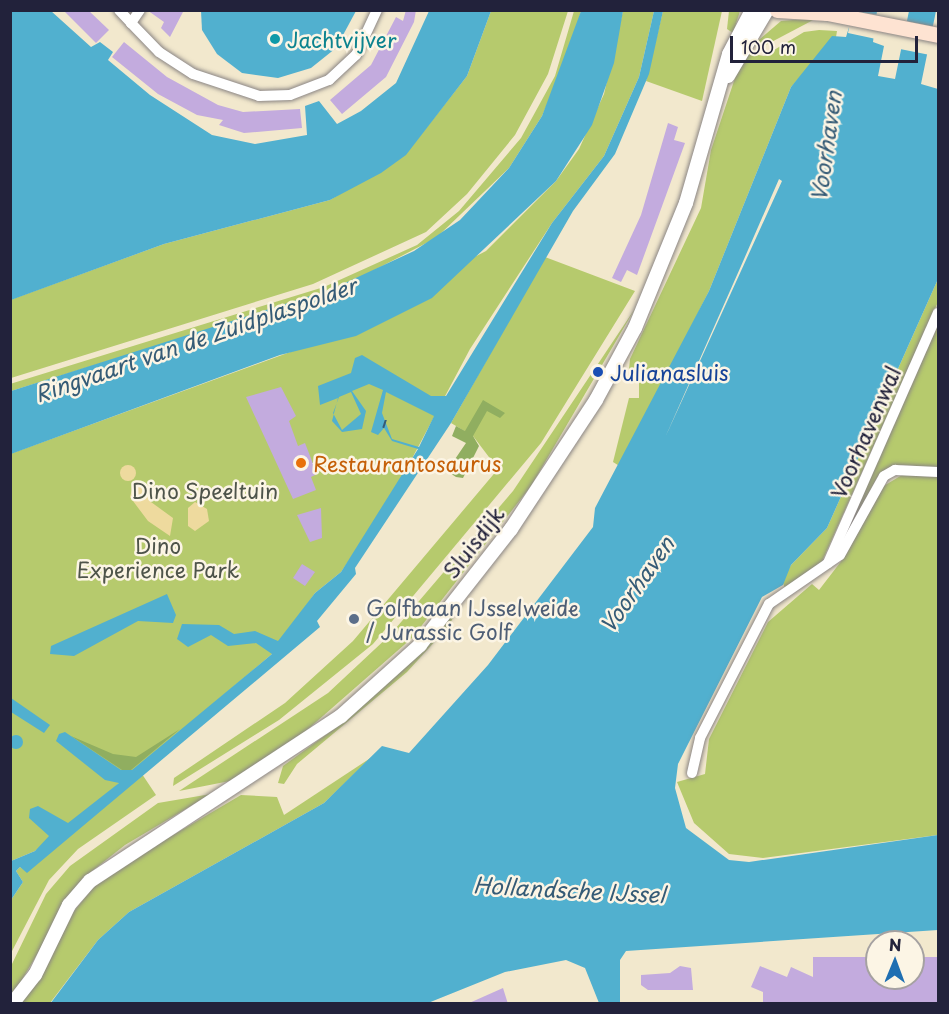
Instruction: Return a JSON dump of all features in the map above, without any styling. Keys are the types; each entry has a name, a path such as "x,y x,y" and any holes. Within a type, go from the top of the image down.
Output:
{"main road":[{"path":"777,10 851,17 938,35"}],"street":[{"path":"119,10 159,52 193,74 248,94 290,95 329,80 356,55 377,10"},
{"path":"131,23 140,10"},
{"name":"Sluisdijk","path":"12,1004 81,891 110,864 259,774 341,716 420,645 476,574 596,400 635,328 686,203 725,80 729,54 752,10"},
{"name":"Sluisdijk","path":"725,80 767,10"},
{"name":"Voorhavenwal","path":"826,567 939,313"},
{"name":"Voorhavenwal","path":"692,773 700,738 769,604 826,567 845,546 884,476 896,470 939,472"}],"green space":[{"path":"491,11 568,11 548,74 515,135 467,194 426,232 313,284 11,378 10,300 164,244 330,200 405,155 467,76"},
{"path":"574,11 581,11 571,48 542,116 509,168 436,238 361,277 301,301 11,391 10,384 324,287 417,245 459,211 521,138 555,76"},
{"name":"Dino Experience Park","path":"623,11 654,11 639,77 604,156 552,223 470,349 390,500 341,572 315,593 272,654 97,802 35,851 11,861 10,454 293,351 486,251 556,181 579,149 604,94"},
{"path":"663,11 722,11 702,101 646,81"},
{"path":"729,11 740,11 733,33 727,29"},
{"path":"817,18 762,47 753,45 781,21"},
{"path":"837,31 836,37 791,87 709,291 621,467 613,462 629,398 639,398 639,370 629,369 630,359 701,208 711,150 735,78 747,53 764,56 804,32"},
{"path":"545,257 635,291 541,443 373,644 279,720 173,786 174,778 285,703 353,641 498,469 473,436 451,423"},
{"path":"938,279 938,302 819,568 785,588 782,581 791,565 827,528"},
{"path":"636,307 531,486 412,638 291,744 235,780 179,791 328,693 390,635 513,491"},
{"path":"938,325 938,468 902,465 879,474 838,549"},
{"path":"483,400 505,413 500,418 487,411 473,436 479,446 463,478 456,477 450,473 451,465 466,443 452,436 456,426 465,431"},
{"path":"902,475 938,477 938,835 763,858 729,854 694,823 677,782 705,774 709,739 768,622 812,584 819,590 846,555 882,487"},
{"path":"457,609 449,626 407,672 297,764 284,784 278,783 283,766 334,729"},
{"path":"180,729 131,770 122,770 71,736 113,754 136,757"},
{"path":"372,757 324,803 129,912 98,940 50,1003 20,1004 70,916 102,877 241,795 277,797 284,815"},
{"path":"142,774 156,795 78,849 49,880 11,953 11,900 23,882 16,871 20,867 27,872"},
{"path":"211,794 125,845 82,879 11,998 11,966 46,894 70,866 158,803"}],"sand":[{"path":"125,465 131,465 136,473 134,479 125,481 120,476 120,470"},
{"path":"151,485 151,502 173,518 170,536 148,521 130,497 133,486"},
{"path":"195,502 207,509 209,521 195,531 188,526 188,508"}],"water":[{"name":"Jachtvijver","path":"201,10 356,11 336,48 311,68 278,78 242,73 217,54 202,30"},
{"path":"10,11 51,11 91,47 100,42 113,52 108,60 150,95 212,135 255,144 307,135 305,106 319,101 337,124 361,111 396,83 429,11 491,11 467,76 406,155 381,173 330,200 164,244 11,300"},
{"name":"Ringvaart van de Zuidplaspolder","path":"581,11 623,11 614,63 592,125 556,181 432,298 356,336 280,355 11,454 11,391 332,289 414,251 460,220 509,168 542,116"},
{"path":"654,11 663,11 649,74 615,154 573,211 451,423 355,568 356,574 317,621 320,627 27,873 20,867 16,871 23,882 11,900 11,861 35,851 49,836 29,818 30,809 38,806 68,823 119,783 105,780 56,741 59,734 65,732 121,770 132,770 272,654 256,643 228,646 211,635 188,647 177,639 182,624 219,625 234,634 255,631 278,641 315,593 341,572 418,449 392,441 384,428 378,435 371,432 383,390 369,384 352,391 366,411 362,429 342,432 332,421 334,414 342,430 361,414 351,392 339,397 337,403 338,398 320,405 318,386 351,373 355,358 362,355 431,396 446,396 552,223 604,156 639,77","holes":["386,392 434,416 419,447 392,439 382,413"]},
{"path":"854,11 877,11 873,42 884,46 878,76 895,79 909,11 936,11 921,84 938,89 938,279 827,528 791,565 783,585 762,597 678,764 675,788 686,828 729,860 749,862 938,835 938,930 865,930 865,935 626,951 620,960 620,1003 599,1003 585,968 566,960 505,972 428,1003 50,1004 98,940 129,912 324,803 382,746 409,753 488,665 593,527 595,508 709,291 791,87 832,36 846,37"},
{"path":"167,594 176,615 173,623 138,621 74,656 50,654 51,646"},
{"path":"11,698 50,725 44,733 11,712"},
{"path":"13,735 19,735 23,742 19,749 13,749 9,745 9,739"}],"pier":[{"path":"852,11 879,15 876,39 848,33"},
{"path":"906,21 936,27 930,55 900,49"},
{"path":"779,179 782,181 664,440 741,266"}],"building":[{"path":"63,10 88,10 109,30 96,43"},
{"path":"147,10 184,10 170,37 161,28 164,22"},
{"path":"406,10 416,10 414,22 386,77 342,114 330,100 371,65 396,17 403,21"},
{"path":"124,42 167,77 218,105 243,112 300,109 302,128 244,133 219,125 223,120 197,115 158,94 112,57"},
{"path":"668,123 678,127 674,140 685,143 637,275 627,270 621,282 612,278 641,215"},
{"path":"281,387 296,416 289,421 298,446 305,443 317,474 311,477 316,490 293,499 246,397"},
{"path":"321,508 322,538 310,542 297,515"},
{"path":"302,564 315,572 305,586 293,578"},
{"path":"813,957 865,957 865,990 925,990 925,957 939,957 939,1004 763,1004 763,992 751,987 760,966 787,977 791,967 813,977"},
{"path":"680,966 691,968 693,990 648,990 641,985 641,975 670,973"},
{"path":"503,988 508,1004 467,1004"}],"ferry route":[{"path":"383,428 386,419"}],"place":[{"name":"Jachtvijver","path":"275,39"},
{"name":"Julianasluis","path":"598,372"},
{"name":"Restaurantosaurus","path":"301,463"},
{"name":"Golfbaan IJsselweide / Jurassic Golf","path":"354,619"}],"water label":[{"name":"Voorhaven","path":"825,146"},
{"name":"Voorhaven","path":"636,584"},
{"name":"Hollandsche IJssel","path":"569,889"}],"park label":[{"name":"Dino Speeltuin","path":"205,490"}]}
